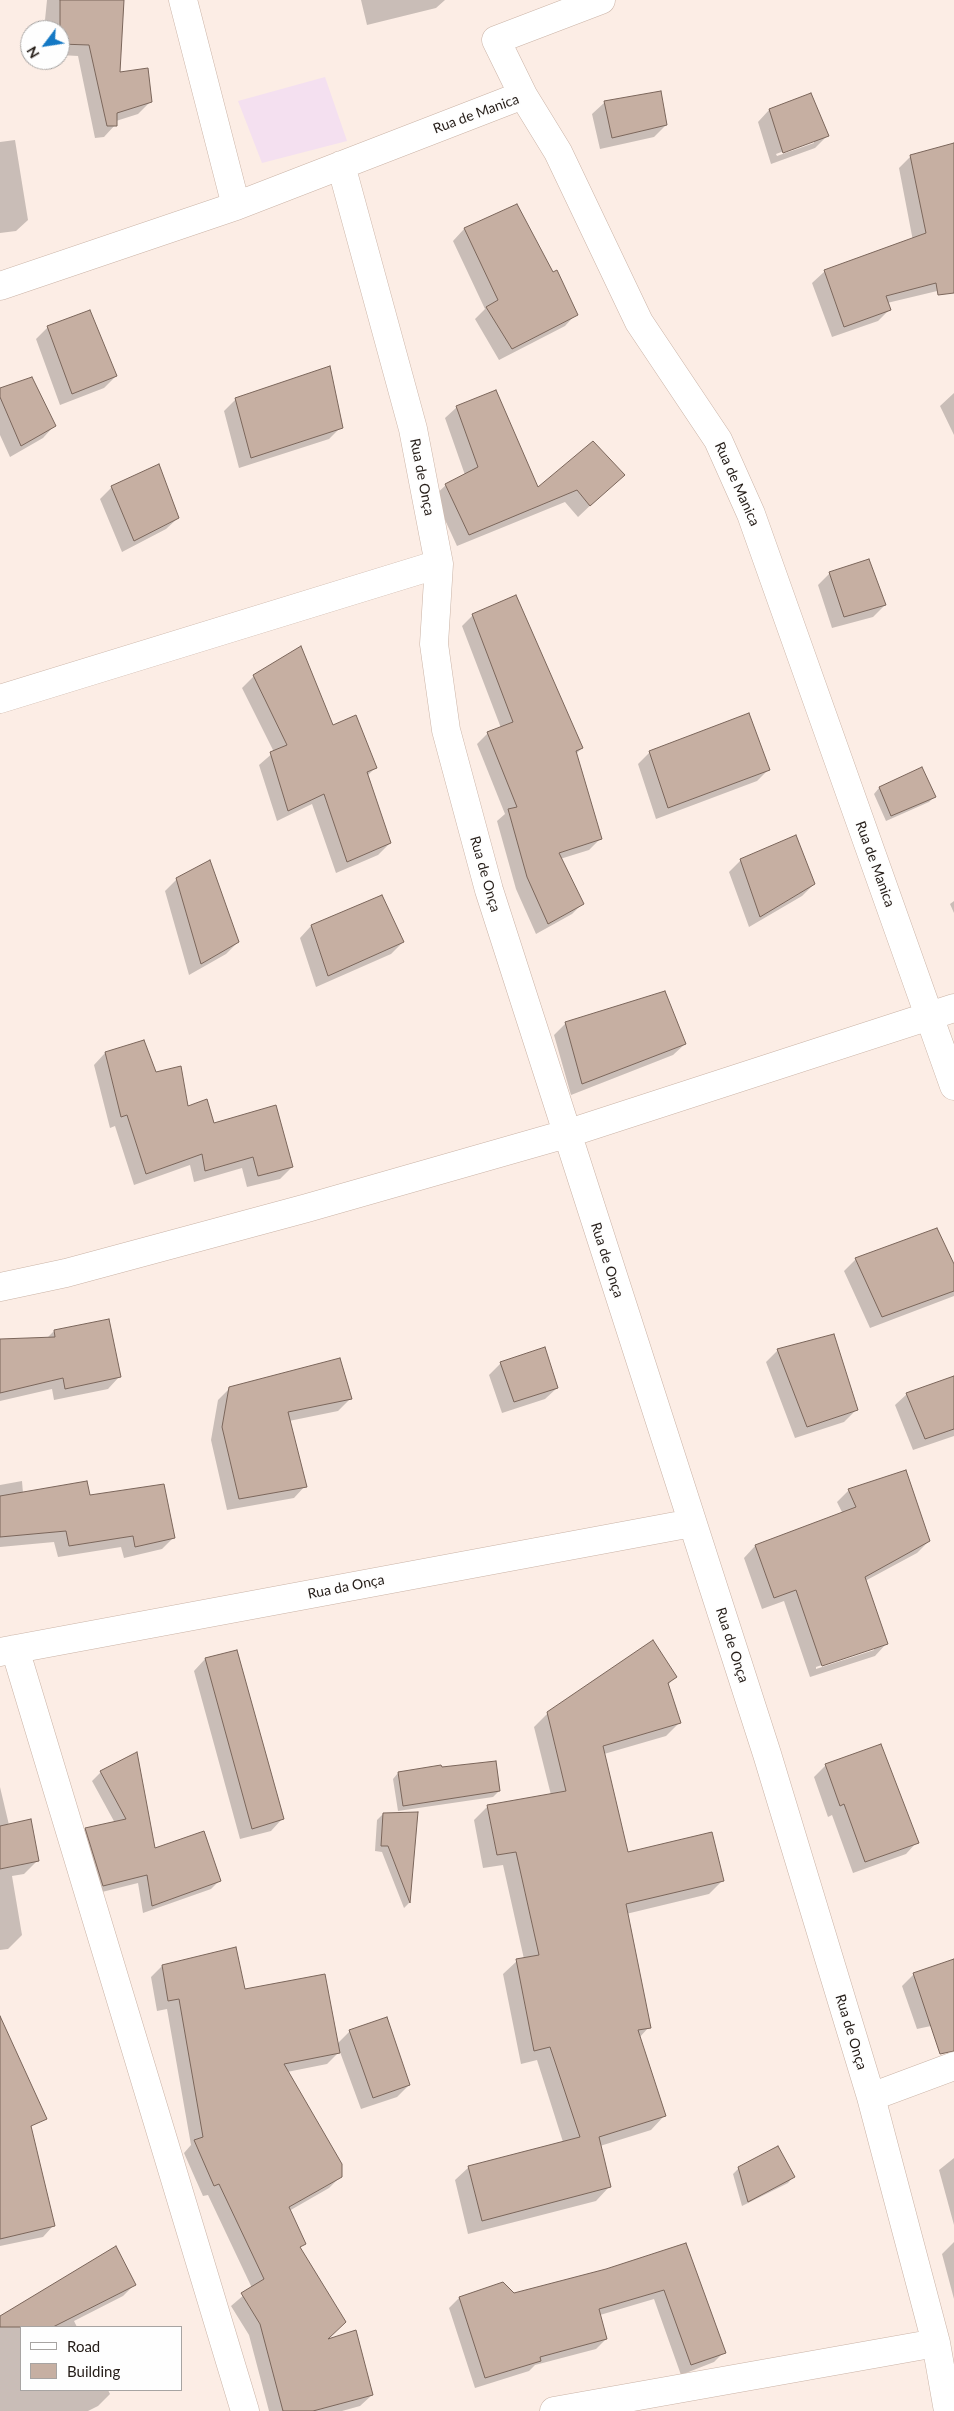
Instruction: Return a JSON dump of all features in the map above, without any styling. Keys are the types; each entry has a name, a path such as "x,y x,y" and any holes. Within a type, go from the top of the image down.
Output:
{"street":[{"path":"183,0 236,206"},
{"path":"523,95 496,40 601,0"},
{"name":"Rua de Manica","path":"0,286 236,206 523,95 558,152 638,322 718,440 751,514 838,763 942,1012 954,1086"},
{"name":"Rua de Onça","path":"341,165 413,429 439,564 434,644 446,730 489,890 767,1754 871,2097 936,2343 948,2411"},
{"path":"0,699 439,564"},
{"path":"0,1287 66,1273 307,1208 566,1134 942,1012"},
{"name":"Rua da Onça","path":"8,1650 692,1523"},
{"path":"8,1650 245,2411"},
{"path":"871,2097 954,2066"},
{"path":"554,2411 936,2343"}],"shaded area":[{"path":"325,77 347,141 262,163 238,101"}],"building":[{"path":"60,0 124,0 120,72 148,68 152,102 117,113 117,126 107,126 89,45 70,44 70,20 60,20"},
{"path":"661,91 667,125 612,138 604,101"},
{"path":"811,93 829,136 783,153 769,109"},
{"path":"954,143 954,293 938,295 936,283 886,296 891,310 844,327 824,270 926,233 910,155"},
{"path":"517,204 553,272 557,270 578,315 512,349 486,307 498,300 464,228"},
{"path":"90,310 117,376 72,394 47,326"},
{"path":"330,366 343,428 251,458 235,398"},
{"path":"32,377 56,426 21,446 0,397 0,388"},
{"path":"496,390 538,487 593,441 625,475 590,506 577,490 469,535 445,484 478,467 456,406"},
{"path":"159,464 179,518 134,541 111,486"},
{"path":"869,559 886,605 844,617 829,572"},
{"path":"516,595 583,748 576,751 602,839 559,853 584,904 548,924 527,877 508,809 517,807 487,732 513,722 472,614"},
{"path":"301,646 333,725 356,715 377,768 367,772 391,843 347,862 324,794 288,811 270,752 287,745 253,675"},
{"path":"749,713 770,770 668,808 649,751"},
{"path":"922,767 936,797 891,816 879,787"},
{"path":"796,835 815,884 760,917 740,859"},
{"path":"210,860 239,942 201,964 176,878"},
{"path":"382,895 404,942 328,976 311,925"},
{"path":"665,991 686,1044 582,1084 565,1022"},
{"path":"144,1040 156,1072 181,1066 188,1106 207,1099 214,1123 276,1105 293,1167 258,1176 253,1157 205,1171 202,1154 146,1174 127,1115 121,1117 105,1052"},
{"path":"937,1228 954,1264 954,1291 882,1317 855,1258"},
{"path":"109,1319 121,1377 65,1389 63,1378 0,1393 0,1339 55,1337 54,1330"},
{"path":"834,1334 858,1410 807,1427 777,1349"},
{"path":"545,1347 558,1388 514,1402 500,1362"},
{"path":"340,1358 352,1399 288,1412 307,1487 239,1499 222,1427 229,1387"},
{"path":"954,1376 954,1429 925,1439 906,1393"},
{"path":"906,1470 930,1541 865,1577 888,1644 822,1666 796,1590 774,1598 755,1545 856,1507 848,1489"},
{"path":"87,1481 90,1495 164,1484 175,1538 135,1547 133,1536 69,1546 66,1531 0,1537 0,1496"},
{"path":"653,1640 677,1677 668,1683 681,1723 603,1746 628,1852 712,1832 724,1881 626,1904 651,2028 638,2030 666,2116 599,2137 611,2187 482,2221 468,2166 580,2137 550,2047 534,2051 516,1959 539,1955 516,1852 497,1855 487,1805 566,1791 547,1712"},
{"path":"237,1650 284,1819 252,1829 205,1658"},
{"path":"881,1744 919,1843 865,1862 844,1804 840,1806 825,1764"},
{"path":"137,1752 155,1848 204,1831 221,1881 152,1906 147,1875 103,1886 85,1828 126,1819 100,1771"},
{"path":"496,1761 500,1791 403,1806 398,1772 441,1765 442,1767"},
{"path":"418,1812 410,1903 388,1846 381,1846 383,1813"},
{"path":"31,1819 39,1861 0,1869 0,1826"},
{"path":"236,1947 245,1989 325,1974 340,2053 284,2064 342,2164 342,2177 289,2207 306,2244 300,2247 346,2322 328,2339 356,2330 373,2395 313,2411 283,2411 260,2324 241,2293 264,2279 219,2184 214,2186 194,2140 203,2137 179,1999 168,2001 162,1965"},
{"path":"954,1959 954,2051 940,2054 913,1973"},
{"path":"0,2016 47,2119 31,2126 55,2226 0,2239"},
{"path":"387,2017 410,2085 373,2098 349,2030"},
{"path":"778,2146 795,2177 748,2202 738,2167"},
{"path":"686,2243 726,2353 691,2365 664,2290 599,2309 607,2339 540,2357 541,2361 485,2378 459,2297 503,2282 514,2293 606,2269"},
{"path":"116,2246 136,2285 55,2326 0,2327 0,2316"}]}
